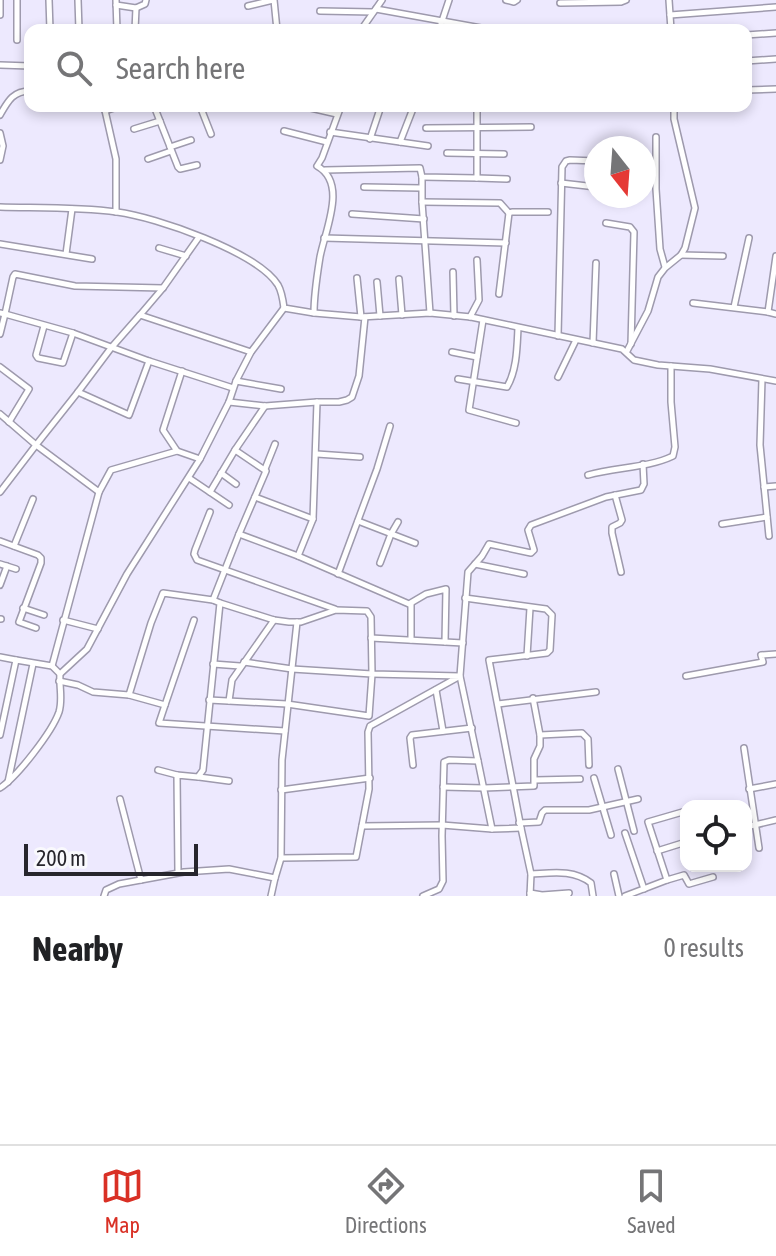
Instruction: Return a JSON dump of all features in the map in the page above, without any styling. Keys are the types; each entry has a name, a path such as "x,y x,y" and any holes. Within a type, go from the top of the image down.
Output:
{"street":[{"path":"0,0 0,15"},
{"path":"17,0 17,40"},
{"path":"49,0 50,24"},
{"path":"78,0 79,24"},
{"path":"117,24 116,3 136,8 145,4 146,0"},
{"path":"248,6 274,0 276,24"},
{"path":"366,24 382,0"},
{"path":"441,24 449,0"},
{"path":"506,0 517,0"},
{"path":"560,3 626,0"},
{"path":"669,0 671,24"},
{"path":"670,15 776,7"},
{"path":"135,24 136,8"},
{"path":"320,11 374,11 459,24"},
{"path":"752,35 776,33"},
{"path":"752,61 776,59"},
{"path":"0,65 24,66"},
{"path":"752,90 776,89"},
{"path":"0,115 8,100 24,91"},
{"path":"105,112 116,159 116,212"},
{"path":"156,112 180,169 197,165"},
{"path":"202,112 211,134"},
{"path":"328,112 337,114 317,166 325,170 420,168 430,313"},
{"path":"370,139 379,112"},
{"path":"400,143 412,112"},
{"path":"477,112 477,178"},
{"path":"627,352 648,311 658,277 681,255 688,240 695,208 675,112"},
{"path":"134,129 160,121"},
{"path":"426,128 531,127"},
{"path":"284,131 327,142"},
{"path":"0,132 3,146 0,160"},
{"path":"330,132 428,146"},
{"path":"148,159 191,140"},
{"path":"447,153 504,154"},
{"path":"558,336 562,167 566,161 584,161"},
{"path":"314,313 324,238 334,205 333,188 325,170"},
{"path":"422,177 507,179"},
{"path":"561,183 584,186"},
{"path":"364,187 421,188"},
{"path":"656,189 660,249 665,268"},
{"path":"422,202 500,203 509,213 499,294"},
{"path":"0,207 116,212 150,219 248,258 279,287 284,308 251,352 200,459 127,574 87,649 60,677 62,700 53,725 12,780 0,788"},
{"path":"66,254 72,209"},
{"path":"509,213 548,212"},
{"path":"352,214 424,219"},
{"path":"606,223 630,227 634,232 631,344"},
{"path":"0,492 111,348 163,288 199,237"},
{"path":"324,238 506,243"},
{"path":"734,307 749,238"},
{"path":"0,244 92,259"},
{"path":"159,248 186,256"},
{"path":"681,255 723,256"},
{"path":"768,312 776,256"},
{"path":"470,317 479,300 477,260"},
{"path":"593,343 596,263"},
{"path":"453,272 454,316"},
{"path":"0,334 15,274 75,286 163,288"},
{"path":"229,402 265,406 339,402 352,397 359,376 363,317 357,278"},
{"path":"399,279 402,315"},
{"path":"377,282 380,316"},
{"path":"693,303 776,314"},
{"path":"284,308 363,317 430,313 470,317 622,349 634,360 776,381"},
{"path":"3,313 73,333 182,371 235,385 281,389"},
{"path":"140,315 251,352"},
{"path":"483,320 469,410 516,423"},
{"path":"44,326 36,355 38,358 63,363 73,333"},
{"path":"458,379 504,387 509,385 518,328"},
{"path":"558,377 576,340"},
{"path":"452,352 477,357"},
{"path":"78,392 129,415 149,361"},
{"path":"588,475 663,461 673,456 671,366"},
{"path":"0,367 29,389 9,422"},
{"path":"177,451 163,430 182,371"},
{"path":"762,379 759,431 769,536"},
{"path":"298,556 313,519 317,402"},
{"path":"210,492 265,406"},
{"path":"0,414 99,492"},
{"path":"338,574 390,426"},
{"path":"198,777 203,770 217,602 225,570 275,444"},
{"path":"235,450 265,469"},
{"path":"52,666 99,492 111,470 177,451 200,459"},
{"path":"317,454 360,457"},
{"path":"492,829 460,676 468,572 489,544 533,552 528,530 531,525 615,495 637,491 643,487 643,464"},
{"path":"221,473 236,484"},
{"path":"189,478 229,505"},
{"path":"764,487 776,486"},
{"path":"615,495 622,520 612,527 612,533 621,572"},
{"path":"255,497 313,519"},
{"path":"14,546 33,499"},
{"path":"209,700 287,704 369,716 372,674 371,617 367,611 336,610 197,560 194,554 210,512"},
{"path":"722,524 767,517"},
{"path":"358,521 415,543"},
{"path":"380,563 398,522"},
{"path":"239,534 409,604 426,594 446,589 445,642"},
{"path":"0,541 38,555 42,560 19,622 36,628"},
{"path":"475,564 524,574"},
{"path":"0,585 3,565 16,569"},
{"path":"129,695 163,593 217,602 274,620 297,622 336,610"},
{"path":"465,598 550,612 550,650 544,655 489,660 531,874 530,894 569,893 567,896"},
{"path":"411,603 411,640"},
{"path":"23,608 44,615"},
{"path":"527,656 530,608"},
{"path":"63,620 98,629"},
{"path":"194,620 159,723 285,731"},
{"path":"229,701 232,680 274,620"},
{"path":"271,896 281,858 282,760 297,622"},
{"path":"371,638 463,643"},
{"path":"686,676 763,662 761,655 776,654"},
{"path":"0,657 52,666 60,677 93,692 129,695 165,705"},
{"path":"0,735 16,660"},
{"path":"7,783 33,664"},
{"path":"213,664 460,676"},
{"path":"281,858 356,857 370,778 370,726 460,676"},
{"path":"436,690 443,731"},
{"path":"498,704 596,692"},
{"path":"443,787 533,787 534,759 540,746 540,735 533,698"},
{"path":"413,765 411,736 472,728"},
{"path":"540,735 586,735 589,765"},
{"path":"744,748 759,848"},
{"path":"443,896 445,761 478,761"},
{"path":"618,769 634,831"},
{"path":"158,770 229,781"},
{"path":"177,775 178,872"},
{"path":"281,790 370,778"},
{"path":"594,778 611,835"},
{"path":"535,780 580,779"},
{"path":"749,789 776,784"},
{"path":"120,799 141,880"},
{"path":"362,826 442,825 492,829 539,822 545,810 580,811 638,799"},
{"path":"667,880 648,822 680,813"},
{"path":"752,825 776,820"},
{"path":"625,833 644,889"},
{"path":"657,851 680,844"},
{"path":"104,896 111,887 178,872 229,869 275,878"},
{"path":"531,874 566,873 583,877 591,883 593,896"},
{"path":"614,874 622,896 684,875 689,884 713,877"},
{"path":"423,896 442,886"}]}
